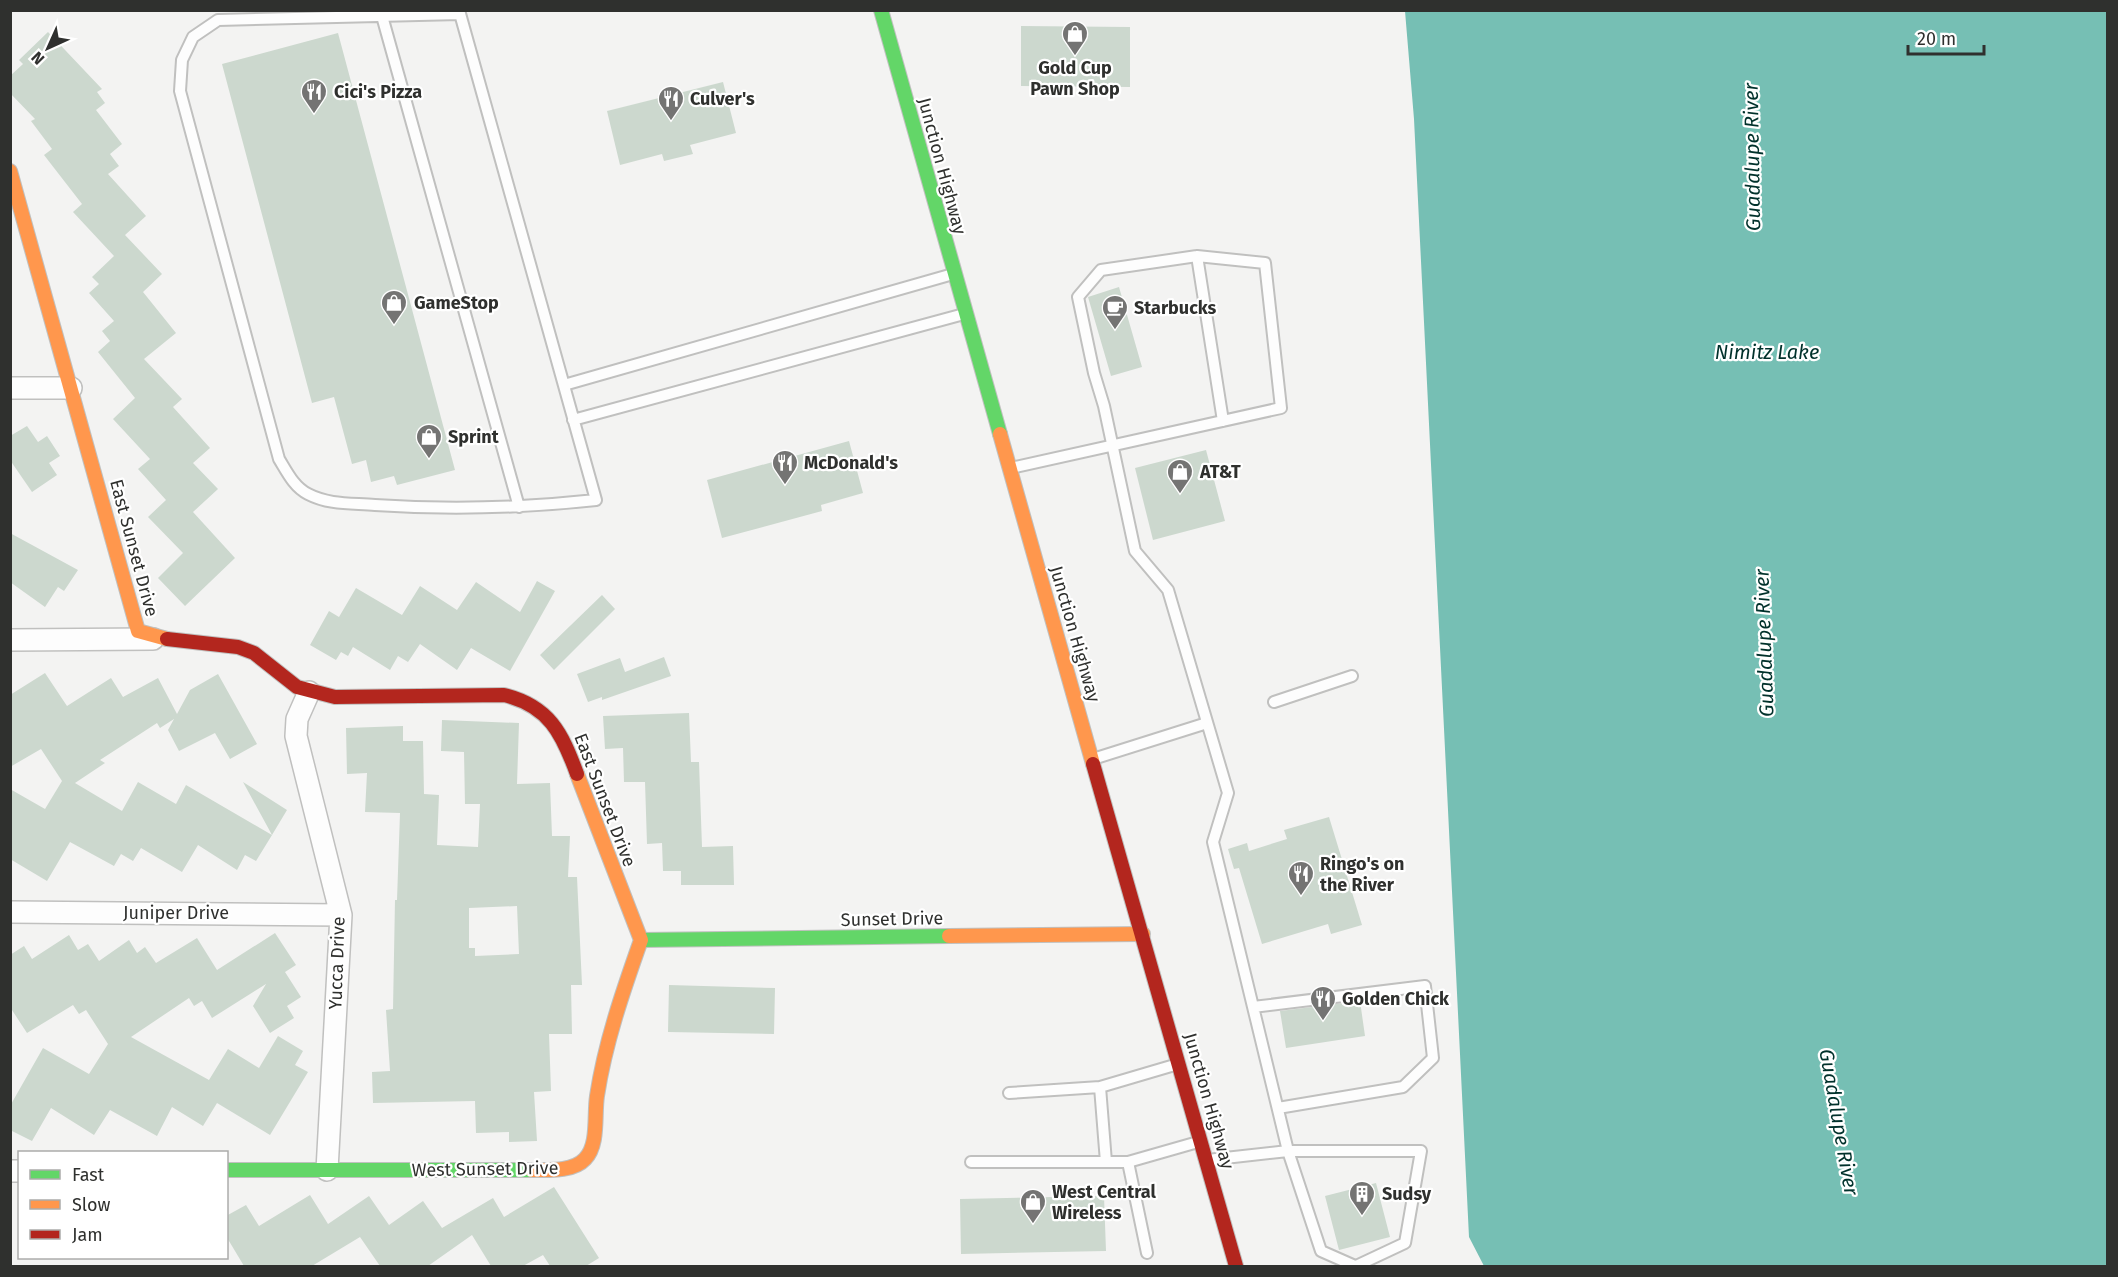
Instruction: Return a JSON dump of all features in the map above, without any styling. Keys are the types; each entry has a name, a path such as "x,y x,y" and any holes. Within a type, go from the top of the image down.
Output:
{"street":[{"name":"Junction Highway","path":"881,10 965,314 1236,1266"},
{"name":"East Sunset Drive","path":"10,171 138,631 166,639 238,647 254,653 297,687 309,692 335,697 504,695 530,703 542,710 566,743 641,940"},
{"path":"10,388 71,388"},
{"path":"10,640 166,639"},
{"name":"Yucca Drive","path":"309,692 297,719 296,736 341,915 327,1170"},
{"name":"Juniper Drive","path":"10,912 341,915"},
{"name":"Sunset Drive","path":"641,940 1143,933"},
{"name":"West Sunset Drive","path":"228,1170 549,1170 571,1167 585,1160 591,1148 597,1097 606,1057 641,940"}],"lane":[{"path":"459,12 596,500 519,507 408,507 324,501 305,493 293,482 279,459 180,91 182,60 193,36 218,20 382,16 459,12"},
{"path":"382,16 519,507"},
{"path":"1197,256 1223,421"},
{"path":"1009,469 1111,445 1281,408 1265,263 1197,256 1101,270 1078,297 1111,445 1135,551 1168,591 1228,793 1213,842 1288,1151 1322,1251 1356,1266 1405,1243 1421,1151 1288,1151 1206,1160"},
{"path":"564,385 954,274"},
{"path":"573,420 965,314"},
{"path":"1274,702 1352,676"},
{"path":"1093,759 1207,723"},
{"path":"1253,1007 1425,986 1433,1058 1403,1087 1278,1108"},
{"path":"1009,1093 1100,1087 1179,1064"},
{"path":"1100,1087 1106,1162"},
{"path":"971,1162 1128,1162 1201,1141"},
{"path":"1128,1162 1147,1253"}],"water":[{"name":"Nimitz Lake","path":"1405,11 2107,11 2107,1266 1484,1266 1469,1237 1414,119"}],"building":[{"name":"Gold Cup Pawn Shop","path":"1021,26 1130,27 1130,87 1021,86"},
{"path":"48,32 102,89 97,92 105,103 96,110 122,144 110,154 119,166 108,174 146,216 125,235 162,274 143,292 176,333 144,359 182,399 173,407 210,448 193,463 218,489 193,512 235,558 185,606 158,578 183,553 148,517 166,500 138,469 150,459 113,419 135,398 98,352 110,341 102,331 114,321 89,293 99,284 92,277 114,256 73,212 82,204 44,155 52,149 31,121 35,119 10,93 10,76 23,64 19,60"},
{"path":"338,33 455,470 397,485 394,476 371,482 366,460 352,464 334,397 312,403 222,64"},
{"name":"Culver's","path":"723,82 736,133 690,145 693,154 664,161 662,154 620,165 607,111"},
{"name":"Starbucks","path":"1119,287 1142,367 1111,376 1088,297"},
{"path":"27,426 38,442 47,436 60,456 49,463 57,475 32,492 10,460 10,436"},
{"name":"McDonald's","path":"849,441 863,493 821,505 822,511 722,538 707,480"},
{"name":"AT&T","path":"1206,450 1225,521 1153,540 1135,468"},
{"path":"10,533 78,570 64,591 58,587 45,607 10,582"},
{"path":"537,581 555,591 510,671 471,648 457,670 420,644 408,662 398,656 390,670 353,647 348,656 341,652 336,660 310,645 329,611 339,617 356,588 402,615 420,586 457,610 476,582 520,612"},
{"path":"602,595 615,609 554,670 540,655"},
{"path":"664,657 671,676 602,700 602,697 588,702 577,674 620,658 625,672"},
{"path":"45,673 67,706 111,678 123,697 158,678 177,714 190,690 218,674 257,744 230,759 215,733 179,751 168,730 174,719 160,728 157,723 100,760 105,763 75,783 122,811 138,782 176,804 186,785 272,835 256,861 245,855 237,870 198,845 182,872 141,848 133,861 121,854 114,866 70,842 47,881 10,859 10,789 45,809 62,781 41,749 10,767 10,695"},
{"path":"689,713 691,762 699,762 702,847 733,846 734,885 681,885 681,871 663,871 662,843 647,844 645,782 624,782 623,748 605,749 603,716"},
{"path":"442,720 519,723 517,784 550,783 552,836 570,836 568,877 577,877 582,985 571,985 572,1034 549,1034 551,1091 534,1092 537,1141 509,1142 509,1132 476,1133 475,1101 373,1103 372,1072 390,1071 386,1010 393,1009 395,900 397,900 400,813 365,812 367,773 347,774 346,728 403,726 403,741 423,741 424,794 439,795 437,845 478,847 480,804 465,804 464,752 441,751","holes":["517,906 519,954 475,956 475,948 469,948 469,908"]},
{"path":"243,782 287,810 272,835"},
{"name":"Ringo's on the River","path":"1329,817 1362,925 1331,934 1328,924 1262,944 1239,868 1234,869 1228,849 1247,843 1249,851 1287,839 1284,830"},
{"path":"275,933 296,965 285,972 301,997 287,1006 294,1018 270,1033 253,1006 266,984 212,1018 202,1001 194,1006 189,998 131,1037 209,1080 228,1049 259,1068 278,1036 303,1051 295,1065 308,1072 270,1135 217,1103 203,1126 172,1107 157,1136 110,1110 94,1135 51,1108 32,1141 10,1130 10,1106 43,1048 89,1074 108,1044 86,1010 79,1014 73,1005 27,1033 10,1007 10,955 24,946 32,959 69,935 78,950 88,944 99,961 129,940 137,953 145,947 156,963 197,938 217,970"},
{"path":"669,985 775,988 774,1034 668,1032"},
{"name":"Golden Chick","path":"1360,1001 1365,1036 1286,1048 1280,1011"},
{"name":"Sudsy","path":"1376,1183 1390,1237 1339,1250 1325,1196"},
{"path":"554,1187 599,1258 586,1266 550,1266 543,1255 523,1266 491,1266 472,1235 428,1266 380,1266 360,1237 312,1266 244,1266 228,1239 228,1215 246,1205 259,1226 310,1195 328,1224 369,1196 389,1225 423,1201 442,1228 493,1198 504,1217"},
{"name":"West Central Wireless","path":"1104,1196 1106,1251 961,1254 960,1199"}],"traffic: fast":[{"path":"881,10 1000,434"},
{"path":"641,940 949,936"},
{"path":"228,1170 532,1170"}],"traffic: slow":[{"path":"10,171 138,631 167,639"},
{"path":"1000,434 1093,764"},
{"path":"577,774 641,940"},
{"path":"949,936 1143,934"},
{"path":"532,1170 553,1170 574,1166 585,1159 589,1153 594,1138 597,1096 605,1056 621,998 641,940"}],"traffic: jam":[{"path":"167,639 238,647 254,653 297,687 335,697 504,695 532,706 552,723 566,746 577,774"},
{"path":"1093,764 1236,1266"}],"place":[{"name":"Gold Cup Pawn Shop","path":"1075,57"},
{"name":"Cici's Pizza","path":"314,115"},
{"name":"Culver's","path":"671,122"},
{"name":"GameStop","path":"394,326"},
{"name":"Starbucks","path":"1115,331"},
{"name":"Sprint","path":"429,460"},
{"name":"McDonald's","path":"785,486"},
{"name":"AT&T","path":"1180,495"},
{"name":"Ringo's on the River","path":"1301,897"},
{"name":"Golden Chick","path":"1323,1022"},
{"name":"Sudsy","path":"1362,1217"},
{"name":"West Central Wireless","path":"1033,1225"}],"water label":[{"name":"Guadalupe River","path":"1752,157"},
{"name":"Guadalupe River","path":"1764,643"},
{"name":"Guadalupe River","path":"1839,1122"}]}
